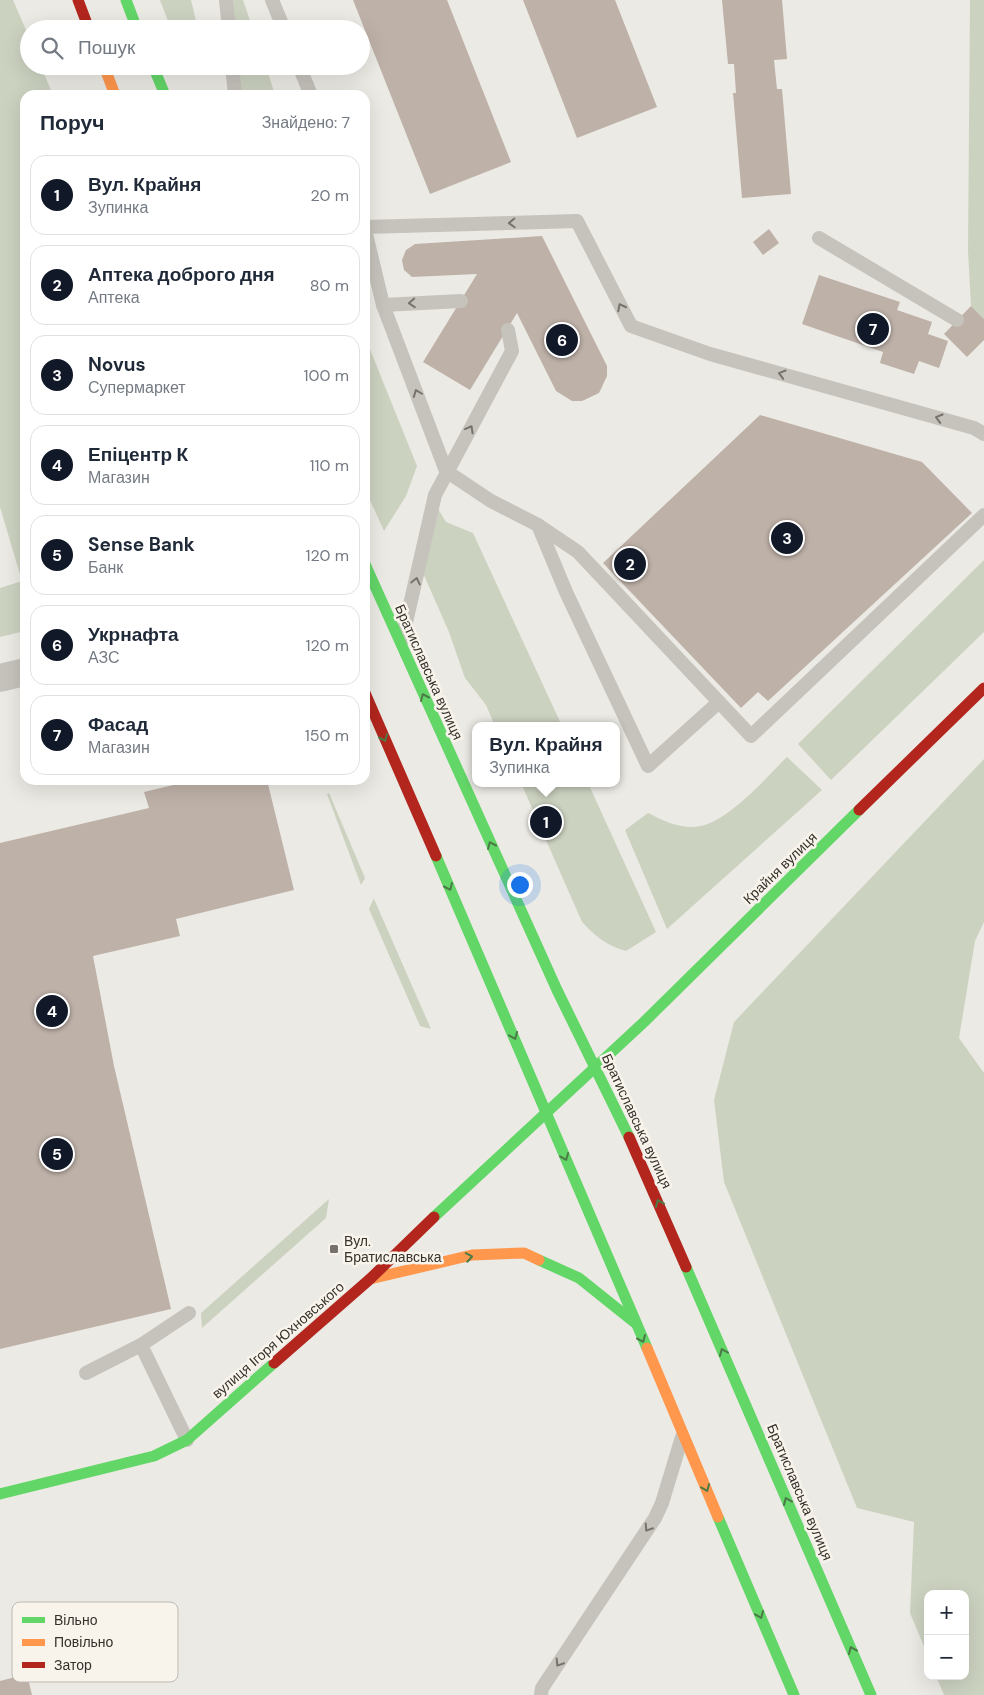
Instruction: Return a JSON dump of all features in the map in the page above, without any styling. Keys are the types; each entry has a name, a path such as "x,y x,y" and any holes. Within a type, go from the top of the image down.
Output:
{"main road":[{"path":"78,0 86,20"},
{"path":"126,0 134,20"},
{"path":"107,75 113,90"},
{"path":"157,75 163,90"},
{"name":"Братиславська вулиця","path":"370,575 557,990 638,1154 871,1695"},
{"name":"Крайня вулиця","path":"595,1066 644,1022 984,688"},
{"path":"370,705 794,1695"},
{"name":"вулиця Ігоря Юхновського","path":"0,1494 154,1456 187,1440 370,1279 481,1171 595,1066"},
{"path":"370,1279 472,1255 524,1253 579,1278 634,1322"}],"street":[{"path":"0,678 20,673"}],"lane":[{"path":"226,0 228,20"},
{"path":"272,0 280,20"},
{"path":"233,75 234,90"},
{"path":"303,75 309,90"},
{"path":"370,229 578,221 631,326 710,354 974,428 984,434"},
{"path":"819,238 957,320"},
{"path":"370,250 383,305 446,472 491,501 538,524 578,552 751,736 984,515"},
{"path":"383,305 461,301"},
{"path":"401,646 435,495 512,351 508,330"},
{"path":"538,524 566,592 648,766 719,702"},
{"path":"86,1373 141,1345 189,1313"},
{"path":"141,1345 187,1440"},
{"path":"541,1695 542,1688 655,1518 662,1503 683,1434"}],"green space":[{"path":"0,0 13,0 22,20 20,20 20,75 45,75 51,90 20,90 20,574 0,507"},
{"path":"160,0 191,0 196,20 168,20"},
{"path":"231,0 243,0 250,20 232,20"},
{"path":"970,0 984,0 984,319 971,306 968,251"},
{"path":"238,75 269,75 273,90 239,90"},
{"path":"370,349 417,466 406,496 384,531 370,500"},
{"path":"437,507 446,522 473,533 560,722 493,722 486,705 465,678 449,632 423,573"},
{"path":"984,560 984,632 831,780 798,744"},
{"path":"20,582 20,632 0,637 0,588"},
{"path":"787,757 822,790 667,929 625,830 648,813 680,826 705,825 718,819 744,800"},
{"path":"984,759 984,922 975,941 959,1038 984,1073 984,1695 944,1695 938,1680 969,1680 969,1590 924,1590 924,1646 910,1613 914,1522 857,1508 724,1182 714,1100 734,1022"},
{"path":"523,787 590,787 656,932 626,951 602,940 582,922"},
{"path":"329,793 365,878 361,885 327,794"},
{"path":"374,898 431,1029 420,1026 369,909"},
{"path":"329,1199 326,1218 202,1328 201,1313"}],"building":[{"path":"353,0 447,0 511,162 430,194 370,43 370,20 361,20"},
{"path":"523,0 615,0 657,107 577,138"},
{"path":"722,0 782,0 787,59 774,60 777,89 782,89 791,194 742,198 733,93 736,93 734,64 728,64"},
{"path":"769,229 779,243 763,255 753,242"},
{"path":"542,236 607,366 607,376 599,393 582,401 572,401 556,391 517,313 470,390 423,362 477,274 412,277 404,270 402,260 406,250 415,244"},
{"path":"819,275 900,302 897,310 932,322 928,334 948,341 939,368 919,361 914,374 880,363 883,352 802,324"},
{"path":"971,306 984,319 984,340 967,357 944,334"},
{"path":"760,415 922,462 972,513 768,701 758,692 741,708 603,563"},
{"path":"173,785 268,785 294,890 176,919 180,936 93,956 114,1066 171,1309 0,1349 0,843 149,808 144,792"},
{"path":"12,1678 12,1682 29,1682 32,1695 0,1695 0,1681"}],"traffic: fast":[{"path":"126,0 134,20"},
{"path":"157,75 163,90"},
{"path":"370,575 557,990 629,1137"},
{"path":"434,1217 644,1022 859,810"},
{"path":"436,856 647,1348"},
{"path":"539,1260 579,1278 634,1322"},
{"path":"686,1267 871,1695"},
{"path":"0,1494 154,1456 187,1440 274,1363"},
{"path":"718,1517 794,1695"}],"traffic: slow":[{"path":"107,75 113,90"},
{"path":"370,1279 472,1255 524,1253 539,1260"},
{"path":"647,1348 718,1517"}],"traffic: jam":[{"path":"78,0 86,20"},
{"path":"859,810 984,688"},
{"path":"370,704 436,856"},
{"path":"629,1137 686,1267"},
{"path":"274,1363 370,1279 434,1217"}],"place":[{"name":"Фасад","path":"873,329"},
{"name":"Укрнафта","path":"562,340"},
{"name":"Novus","path":"787,538"},
{"name":"Аптека доброго дня","path":"630,564"},
{"name":"Вул. Крайня","path":"546,822"},
{"name":"Епіцентр К","path":"52,1011"},
{"name":"Sense Bank","path":"57,1154"},
{"name":"Вул. Братиславська","path":"334,1249"}]}
